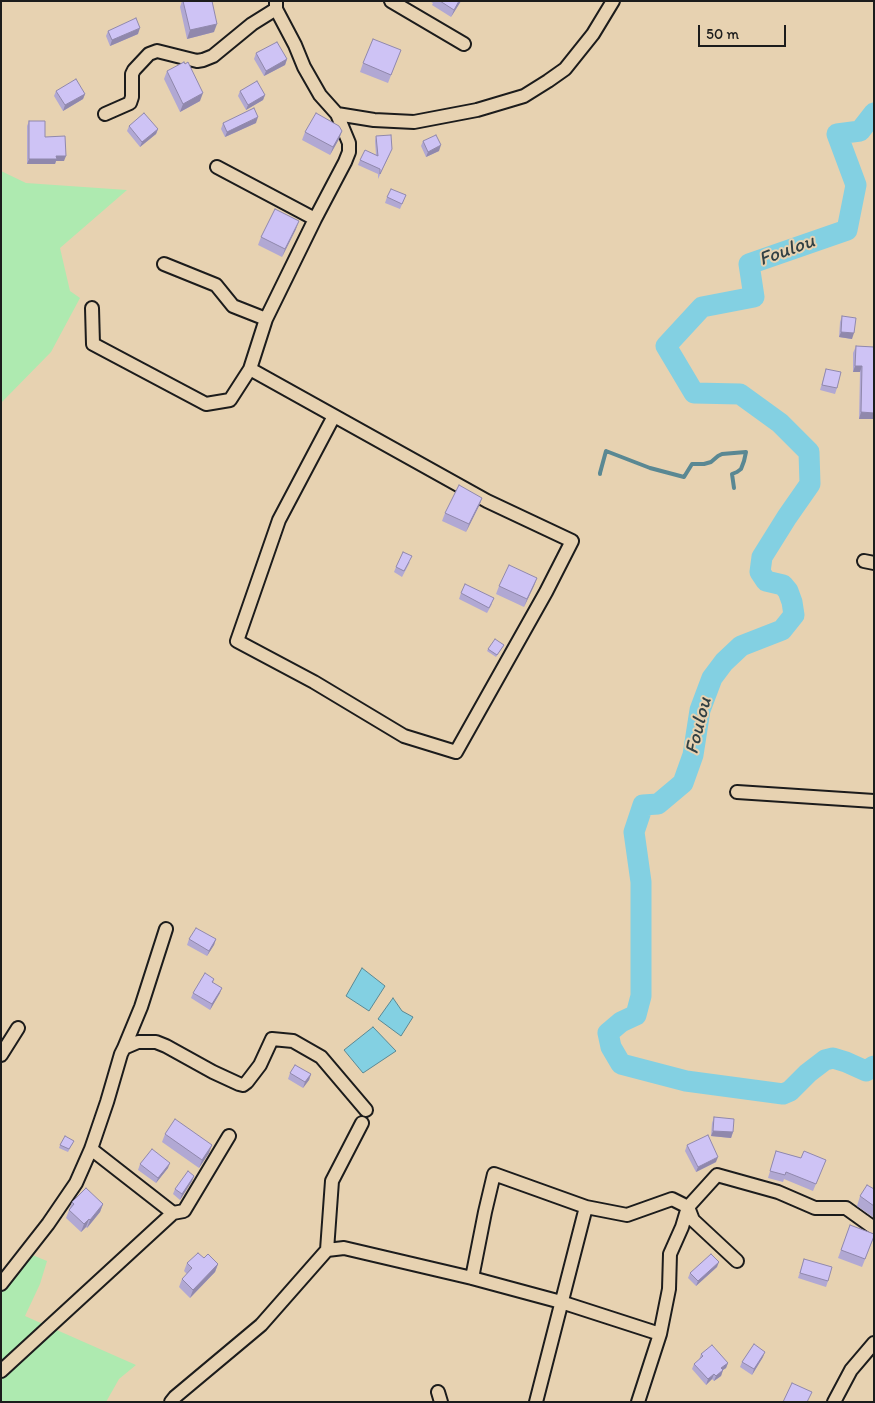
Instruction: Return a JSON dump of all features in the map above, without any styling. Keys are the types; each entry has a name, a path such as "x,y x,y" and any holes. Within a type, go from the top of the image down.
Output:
{"street":[{"path":"390,1 464,44"},
{"path":"337,114 374,120 414,122 478,110 524,96 565,68 593,34 613,1"},
{"path":"92,308 93,344 206,404 230,400 250,369 266,319 315,219 346,162 349,152 349,143 337,114 320,95 304,67 276,5 213,56 203,60 196,61 157,51 149,54 132,74 132,97 130,104 106,114"},
{"path":"217,168 315,219"},
{"path":"164,264 216,285 233,306 266,319"},
{"path":"250,369 487,501 572,541 546,592 456,752 404,736 314,682 237,641 279,520 334,416"},
{"path":"737,792 874,801"},
{"path":"1,1284 48,1224 76,1183 90,1149 124,1048 141,1007 166,929"},
{"path":"1,1055 18,1028"},
{"path":"124,1048 138,1042 156,1042 213,1072 243,1084 247,1082 260,1065 272,1039 293,1041 321,1057 366,1110"},
{"path":"171,1402 261,1325 327,1250 332,1181 362,1123"},
{"path":"1,1370 173,1213 184,1211 229,1136"},
{"path":"90,1149 173,1213"},
{"path":"472,1278 494,1174 586,1207 627,1215 672,1199 688,1208 693,1220 737,1262"},
{"path":"638,1402 660,1334 670,1289 670,1254 688,1208 716,1175 778,1192 815,1208 846,1208 874,1228"},
{"path":"536,1402 586,1207"},
{"path":"327,1250 344,1248 472,1278 561,1302 660,1334"},
{"path":"834,1402 851,1370 874,1342"}],"green space":[{"path":"1,171 26,183 127,190 60,248 70,291 80,298 51,352 1,403"},
{"path":"25,1252 47,1261 40,1284 25,1316 136,1365 119,1379 106,1402 1,1402 1,1284"}],"water":[{"path":"362,968 385,986 369,1011 346,996"},
{"path":"393,998 402,1011 413,1017 401,1036 378,1019"},
{"path":"373,1027 396,1051 363,1073 344,1050"}],"building":[{"path":"183,1 212,1 217,24 190,30"},
{"path":"440,1 459,1 454,10"},
{"path":"136,18 140,28 112,40 108,31"},
{"path":"373,39 401,50 391,75 363,63"},
{"path":"277,42 287,59 266,71 256,53"},
{"path":"184,62 185,64 188,62 203,93 183,104 167,71"},
{"path":"76,79 85,94 65,105 56,91"},
{"path":"257,81 265,95 248,105 240,91"},
{"path":"254,108 258,117 227,132 223,123"},
{"path":"144,113 158,129 142,142 129,126"},
{"path":"316,113 339,126 342,131 333,147 305,132"},
{"path":"29,121 45,121 45,137 65,136 66,156 56,156 57,159 29,159"},
{"path":"391,135 392,149 380,174 380,169 360,160 365,150 378,156 376,136"},
{"path":"436,135 441,145 428,152 423,141"},
{"path":"391,189 406,195 402,204 387,197"},
{"path":"275,209 299,221 285,249 261,237"},
{"path":"842,316 856,318 854,333 841,332"},
{"path":"856,346 874,347 874,413 861,412 862,366 855,366"},
{"path":"826,369 841,372 837,388 822,385"},
{"path":"459,485 482,498 469,524 445,513"},
{"path":"403,552 412,556 404,571 396,567"},
{"path":"509,565 537,578 527,599 499,586"},
{"path":"465,584 494,598 489,608 461,593"},
{"path":"495,639 504,645 497,655 488,649"},
{"path":"196,928 216,939 209,951 189,939"},
{"path":"205,973 214,979 212,982 222,988 212,1004 193,993"},
{"path":"295,1065 311,1074 305,1082 290,1073"},
{"path":"714,1117 734,1119 733,1132 713,1131"},
{"path":"175,1119 212,1145 202,1160 165,1134"},
{"path":"708,1135 718,1157 698,1167 687,1145"},
{"path":"65,1136 74,1141 69,1149 60,1145"},
{"path":"152,1149 170,1163 158,1178 140,1164"},
{"path":"776,1151 801,1158 804,1151 826,1160 816,1184 786,1172 785,1175 770,1171"},
{"path":"188,1171 194,1176 182,1194 175,1189"},
{"path":"867,1185 874,1189 874,1206 860,1196"},
{"path":"86,1188 103,1204 90,1220 84,1224 69,1210 74,1204 72,1202"},
{"path":"850,1225 874,1234 865,1259 841,1250"},
{"path":"198,1253 204,1258 208,1254 218,1264 193,1290 182,1279 192,1268 187,1263"},
{"path":"711,1254 719,1262 698,1281 690,1273"},
{"path":"804,1259 832,1267 828,1281 800,1273"},
{"path":"754,1344 765,1352 754,1369 742,1362"},
{"path":"712,1345 728,1363 721,1368 723,1370 716,1376 714,1374 708,1379 694,1364 703,1356 701,1354"},
{"path":"792,1383 812,1392 807,1402 783,1402"}],"waterway":[{"name":"Foulou","path":"874,113 860,131 837,134 856,185 847,230 749,264 754,297 702,307 666,346 694,393 740,394 780,423 809,452 810,484 762,557 760,572 766,581 783,585 788,591 794,615 782,630 741,646 724,662 712,678 700,710 693,755 683,783 658,804 643,805 634,832 641,882 641,996 636,1015 621,1022 608,1033 611,1047 621,1064 686,1081 783,1094 790,1091 808,1073 825,1060 833,1058 866,1071 874,1066"},
{"path":"600,474 606,451 650,468 684,477 692,464 711,462 722,454 746,452 741,469 732,474 734,488"}]}
